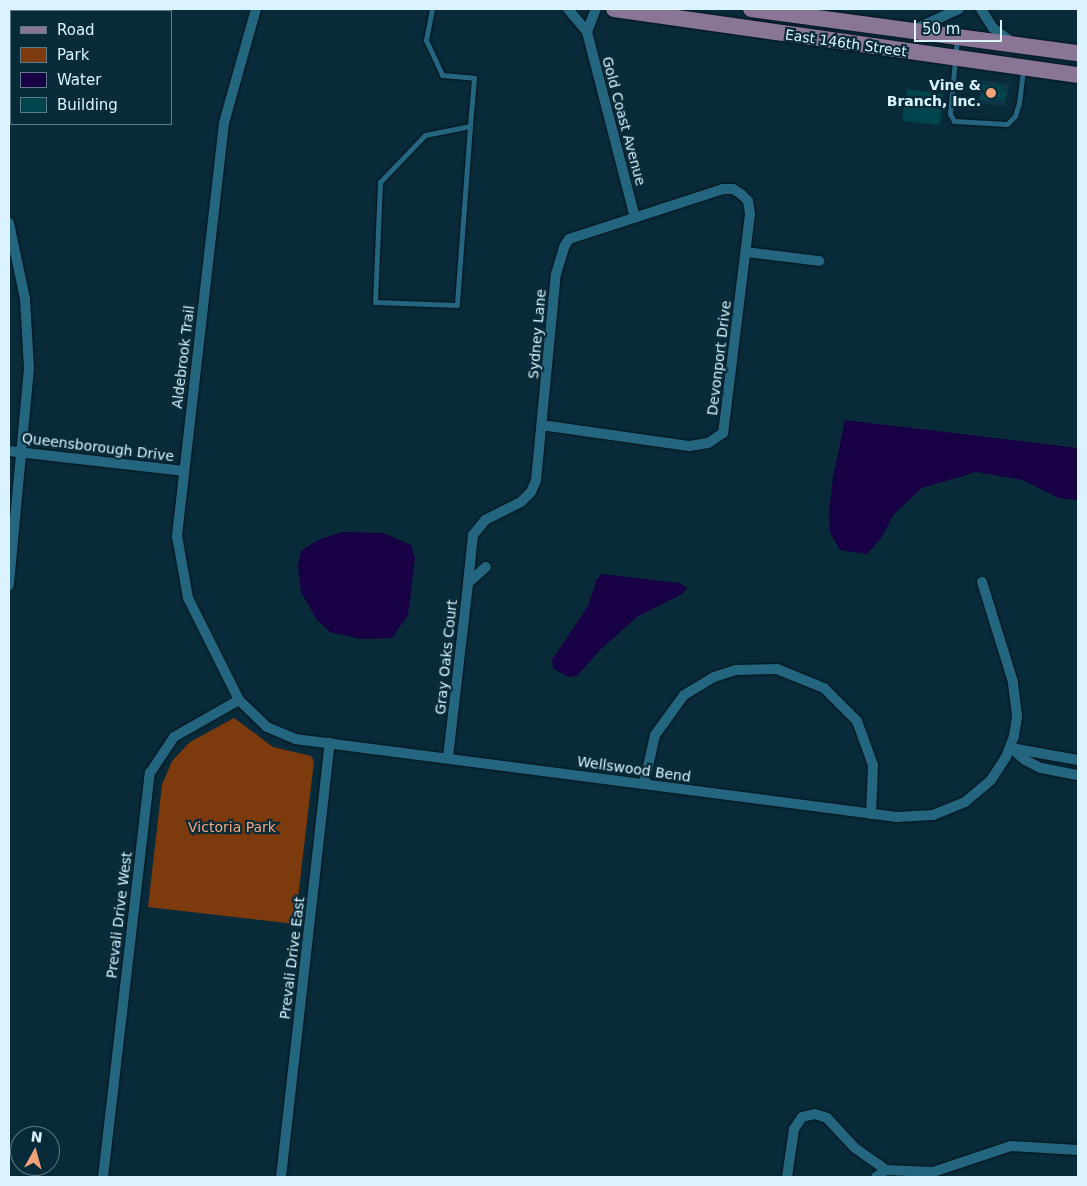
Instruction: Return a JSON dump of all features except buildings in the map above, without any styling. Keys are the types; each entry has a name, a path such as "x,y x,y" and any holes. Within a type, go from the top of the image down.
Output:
{"main road":[{"name":"East 146th Street","path":"614,9 1078,75"},
{"name":"East 146th Street","path":"751,9 1078,53"}],"street":[{"name":"Aldebrook Trail","path":"239,700 188,598 182,574 177,536 224,122 256,9"},
{"name":"Gold Coast Avenue","path":"568,9 586,32 635,218"},
{"path":"586,32 596,9"},
{"path":"910,30 959,9"},
{"path":"981,9 993,28 1016,44"},
{"name":"Sydney Lane","path":"468,582 473,535 485,520 521,502 531,492 536,480 556,274 564,247 569,240 723,189 733,188 741,194"},
{"name":"Devonport Drive","path":"542,425 689,446 708,443 723,432 750,214 748,201 741,194"},
{"path":"9,223 25,299 28,343 21,452 9,585"},
{"path":"746,252 819,261"},
{"name":"Queensborough Drive","path":"9,451 184,471"},
{"name":"Gray Oaks Court","path":"448,757 468,582 486,567"},
{"path":"982,582 1013,682 1017,716 1011,748"},
{"path":"644,784 655,735 684,695 714,677 736,670 777,669 824,688 854,716 866,740 873,765 871,814"},
{"name":"Wellswood Bend","path":"239,700 274,732 295,739 448,757 871,814 920,817 955,808 991,780 1011,748"},
{"name":"Prevali Drive West","path":"103,1177 150,773 174,737 239,700"},
{"name":"Prevali Drive East","path":"281,1177 330,743"},
{"path":"1011,748 1078,760"},
{"path":"1011,748 1025,760 1041,768 1078,775"},
{"path":"787,1177 794,1129 802,1117 815,1114 827,1118 855,1148 886,1170 933,1172 1011,1146 1078,1150"},
{"path":"876,1177 886,1170"}],"lane":[{"path":"432,9 426,40 442,75 474,78 456,305 375,302 380,182 425,135 470,126"},
{"path":"957,37 950,114 954,121 965,124 1007,124 1015,116 1019,103 1023,67"}],"shaded area":[{"path":"981,80 1010,84 1005,106 978,103"}],"green space":[{"name":"Victoria Park","path":"234,718 273,747 311,756 314,761 295,924 148,907 162,785 172,761 190,742"}],"water":[{"path":"845,420 1078,448 1078,500 1059,498 1023,480 976,472 922,488 894,514 881,538 867,554 840,550 830,532 829,514 833,477"},
{"path":"342,532 383,533 411,545 415,558 408,615 392,638 361,639 330,632 317,620 301,592 298,566 301,551 318,540"},
{"path":"602,574 679,583 687,588 682,594 637,617 601,649 577,676 568,677 553,668 552,660 588,606 597,579"}],"place":[{"name":"Vine & Branch, Inc.","path":"991,93"}]}
